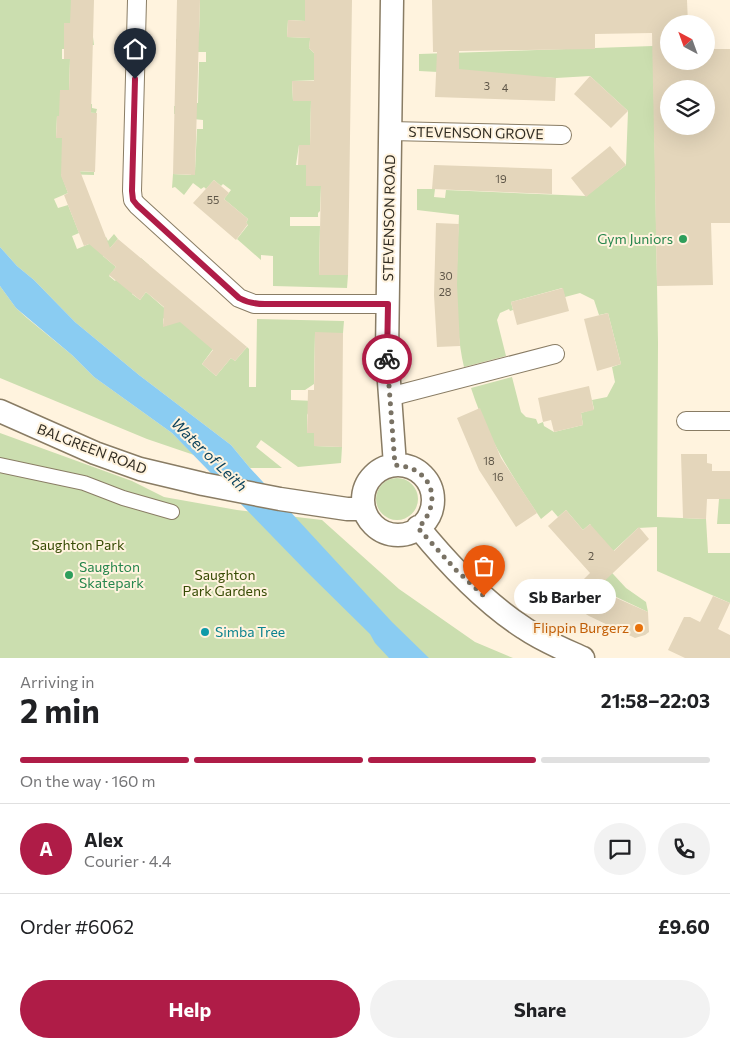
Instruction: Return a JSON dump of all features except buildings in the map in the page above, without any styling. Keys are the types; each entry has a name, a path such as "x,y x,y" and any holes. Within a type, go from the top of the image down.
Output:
{"street":[{"path":"137,0 132,191 133,200 137,205 239,298 246,302 254,304 388,304"},
{"name":"STEVENSON ROAD","path":"392,0 387,354 395,465"},
{"name":"STEVENSON GROVE","path":"390,131 562,135"},
{"path":"389,397 555,354"},
{"name":"BALGREEN ROAD","path":"0,411 140,469 280,499 347,509 364,509"},
{"path":"686,421 730,422"},
{"path":"0,465 84,483 123,498 172,512"},
{"path":"405,465 414,469 422,475 432,492 430,512 418,528 410,532 391,534 382,531 368,518 364,509 363,499 369,480 376,472 385,467 405,465"},
{"path":"418,528 456,570 505,614 547,642 583,658"}],"green space":[{"path":"0,0 71,0 71,23 64,24 64,31 74,32 74,36 93,37 94,45 74,45 74,49 62,49 62,59 70,59 69,90 60,90 60,99 73,104 92,104 92,108 97,109 96,113 78,112 77,116 57,116 56,138 73,138 75,171 94,172 94,175 61,174 68,193 54,199 58,208 68,205 79,233 72,236 77,249 106,237 108,241 114,234 118,239 103,256 116,267 109,276 115,281 125,269 129,272 141,258 149,265 137,279 132,294 140,300 146,292 169,312 163,319 163,324 166,326 179,315 213,349 202,364 216,376 231,358 235,361 247,347 249,349 249,387 256,387 257,319 344,321 343,333 315,333 314,384 305,390 291,390 291,400 315,401 307,415 307,432 314,433 314,446 342,447 341,463 298,467 261,440 256,447 282,468 250,468 231,445 139,375 75,322 0,247"},
{"path":"200,0 305,0 323,22 288,20 287,37 312,38 309,48 314,53 322,80 292,81 293,101 311,100 310,145 299,145 296,165 309,165 306,172 306,186 321,186 318,217 290,217 290,226 320,226 319,274 348,275 347,288 273,286 273,256 261,255 261,260 237,239 248,225 246,223 248,219 224,199 231,190 223,184 221,186 214,180 206,189 204,187 201,189 193,183 184,195 175,187 172,188 173,174 191,175 192,171 195,171 197,129 203,129 203,120 193,119 193,115 174,114 174,106 193,106 194,103 198,103 199,62 206,62 206,52 195,52 176,47 176,39 195,39 195,34 199,34"},
{"path":"653,46 658,343 657,517 706,519 708,553 730,553 730,603 657,571 657,527 638,528 608,556 590,524 583,530 566,510 558,517 552,510 541,519 517,483 491,438 471,388 512,377 521,412 526,417 536,419 538,424 543,422 544,426 554,432 583,425 581,413 594,409 592,400 607,397 615,382 612,367 621,364 608,313 599,315 594,300 580,293 565,297 562,288 511,302 513,310 510,311 509,309 500,313 497,320 506,356 464,367 457,311 459,215 417,210 417,189 435,189 434,197 445,198 446,190 586,196 626,165 628,111 590,76 556,78 419,71 419,54"},
{"path":"0,286 16,308 72,355 94,377 172,433 194,455 147,439 0,378"},
{"path":"0,433 132,481 164,497 237,510 322,520 399,589 475,642 513,658 0,658"},
{"path":"393,478 401,478 412,484 418,499 412,514 401,520 393,520 382,514 376,503 376,495 382,484"},
{"path":"719,499 730,499 730,524 717,524"},
{"path":"602,562 626,588 646,602 648,612 591,585"}],"water":[{"name":"Water of Leith","path":"0,247 75,322 139,375 231,445 392,622 429,658 389,658 375,643 370,634 172,433 94,377 72,355 16,308 0,286"}],"way so far":[{"path":"387,359 395,465 405,465 414,469 422,475 432,492 430,512 418,528 456,570 484,596"}],"place":[{"name":"Gym Juniors","path":"683,239"},
{"name":"Saughton Skatepark","path":"69,575"},
{"name":"Sb Barber","path":"484,596"},
{"name":"Flippin Burgerz","path":"639,628"},
{"name":"Simba Tree","path":"205,632"}],"route":[{"path":"135,79 132,191 133,200 137,205 239,298 246,302 254,304 388,304 387,359"}],"park label":[{"name":"Saughton Park","path":"78,545"},
{"name":"Saughton Park Gardens","path":"225,584"}]}
